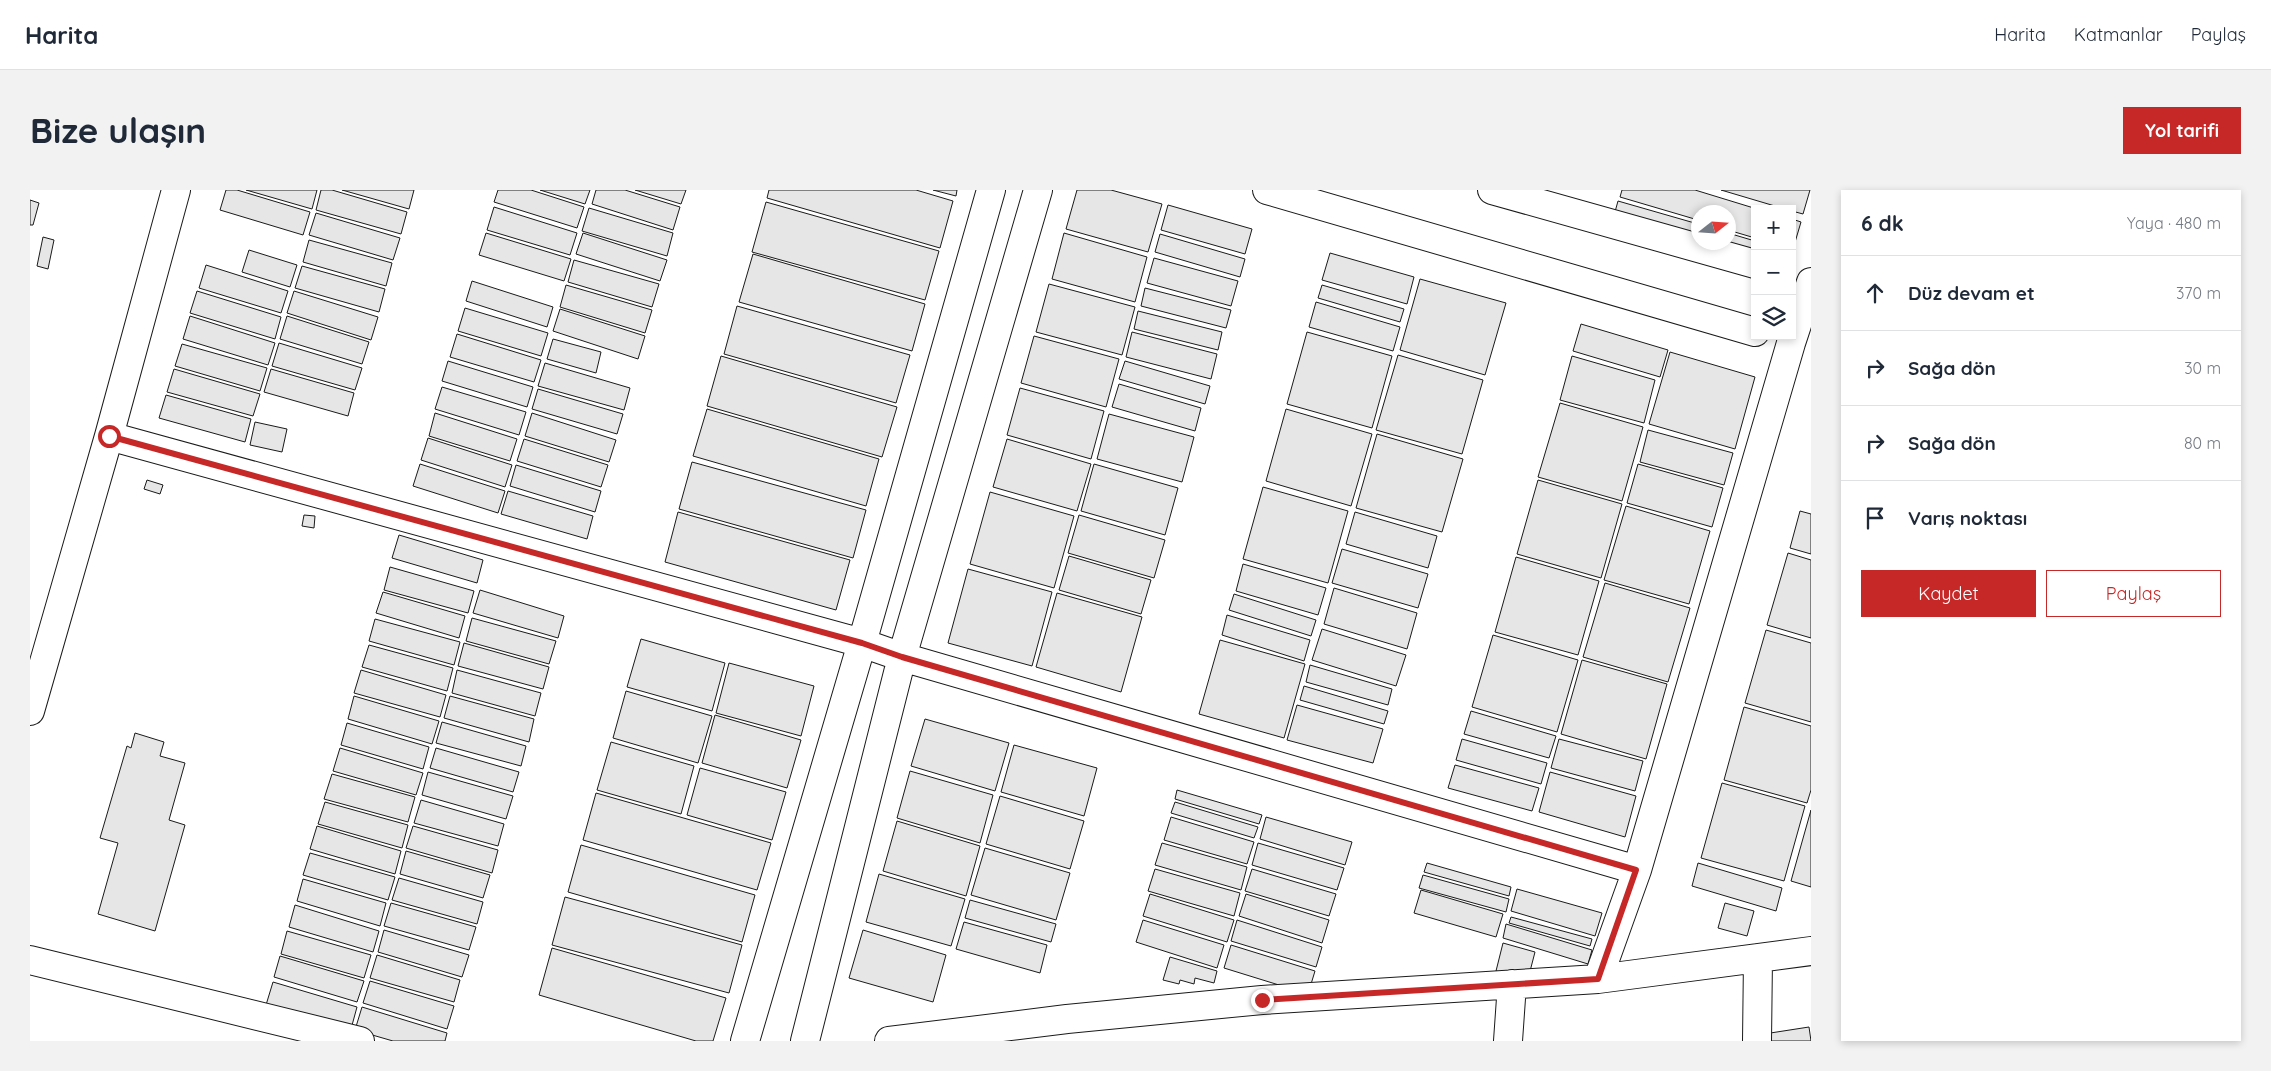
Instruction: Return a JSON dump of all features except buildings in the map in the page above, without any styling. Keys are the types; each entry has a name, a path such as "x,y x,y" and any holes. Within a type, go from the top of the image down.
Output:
{"street":[{"path":"30,711 109,436 176,190"},
{"path":"745,1041 862,643 990,190"},
{"path":"805,1041 902,657 1038,190"},
{"path":"1267,190 1751,331"},
{"path":"1492,190 1751,263"},
{"path":"1598,979 1636,870 1790,342 1811,281 1796,276"},
{"path":"109,436 862,643 902,657 1636,870"},
{"path":"889,1041 1066,1018 1252,1001 1598,979 1811,951"},
{"path":"1757,1041 1758,958"},
{"path":"30,960 360,1041"},
{"path":"1508,1041 1512,984"}],"route":[{"path":"109,436 862,643 902,657 1636,870 1598,979 1262,1000"}]}
